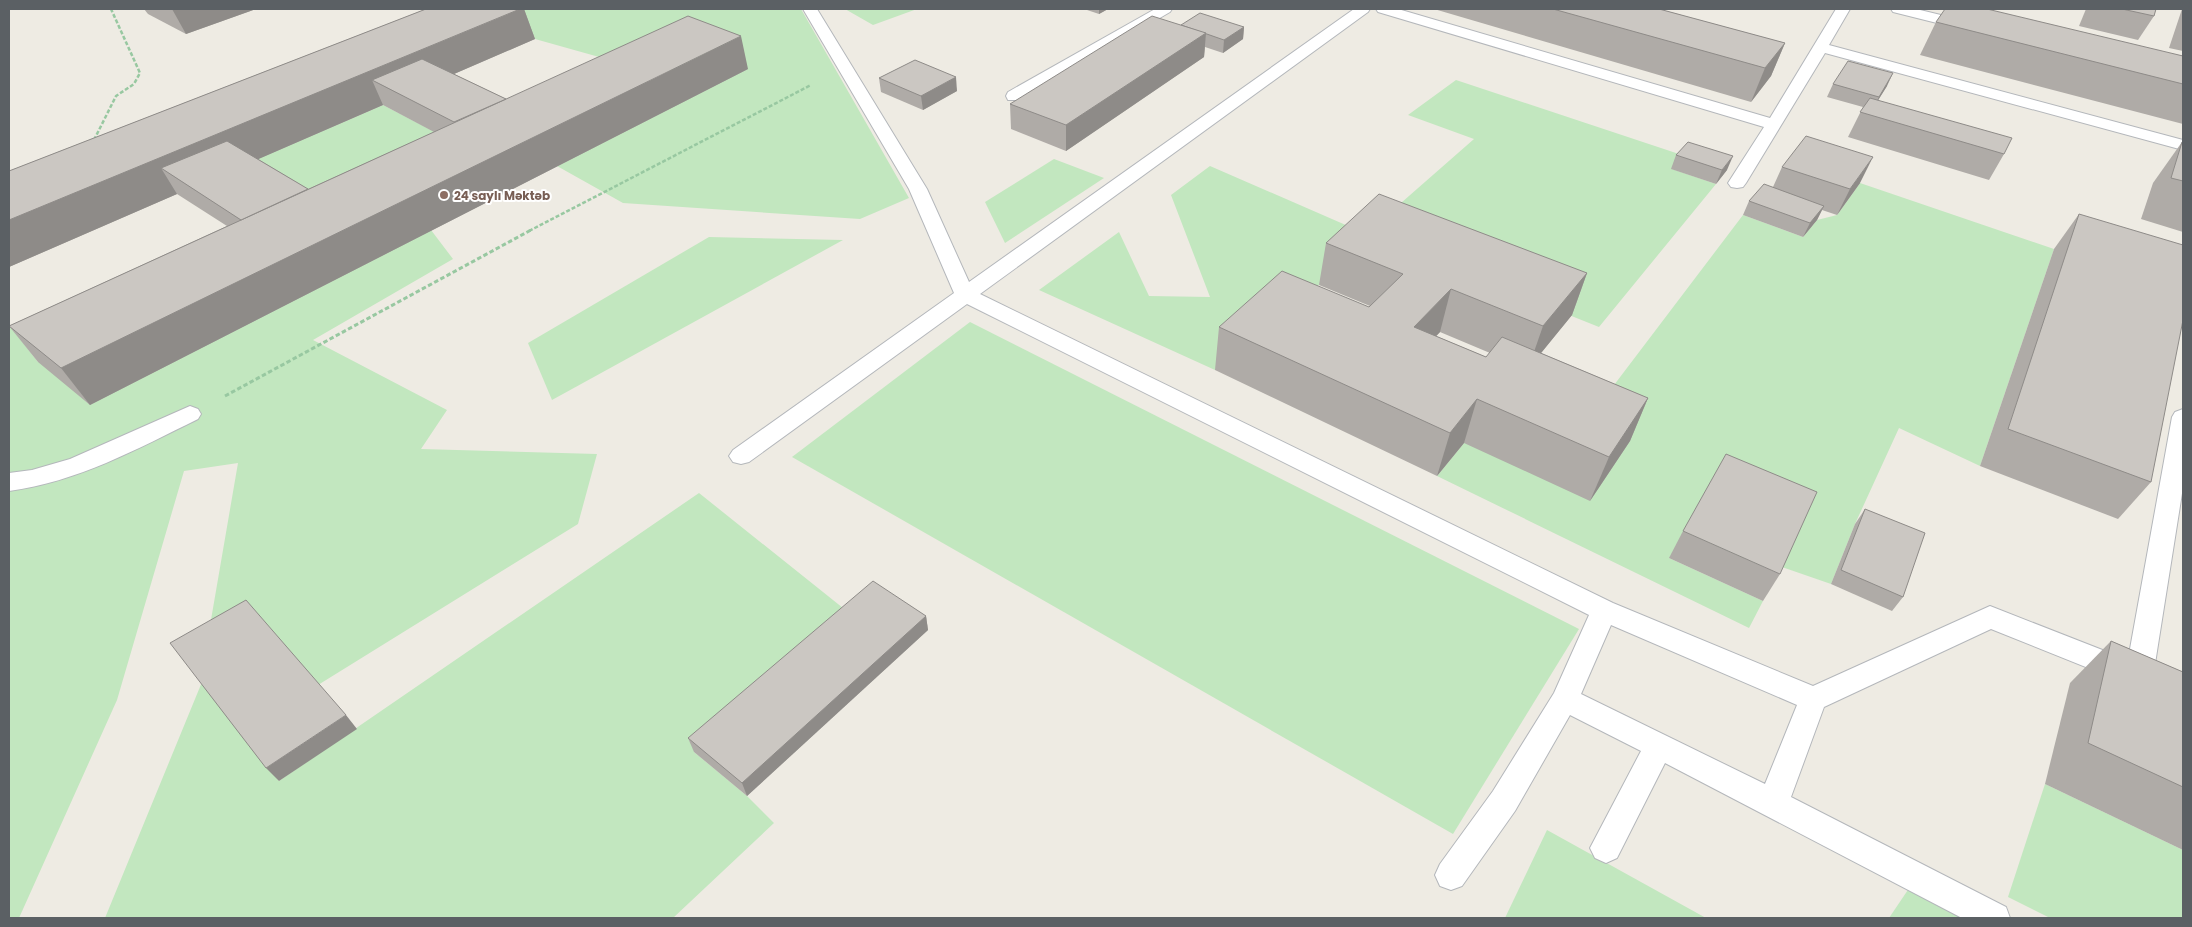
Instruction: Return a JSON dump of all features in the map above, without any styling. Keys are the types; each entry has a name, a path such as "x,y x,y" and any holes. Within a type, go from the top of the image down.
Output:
{"lane":[{"path":"810,9 918,189 965,295 1604,610 1813,699"},
{"path":"1014,96 1165,9"},
{"path":"741,456 1363,9"},
{"path":"1383,9 1774,125"},
{"path":"1737,183 1843,9"},
{"path":"1898,9 1983,30"},
{"path":"1820,47 2183,145"},
{"path":"9,482 25,480 92,460 190,414"},
{"path":"2140,676 2183,417"},
{"path":"1451,875 1504,801 1565,699 1604,610"},
{"path":"1773,803 1813,699 1990,616 2183,694"},
{"path":"1565,699 1773,803 1994,918"},
{"path":"1606,848 1659,746"}],"path":[{"path":"91,146 116,96 134,84 140,73 112,9"},
{"path":"190,414 578,204 845,67"}],"green space":[{"path":"517,9 801,9 909,198 860,219 623,203 557,166 748,68 649,71 535,39 489,20"},
{"path":"845,9 917,9 873,25"},
{"path":"1456,80 1682,155 1672,169 1716,184 1599,327 1371,236 1385,217 1474,139 1408,115"},
{"path":"383,105 475,153 332,221 241,166"},
{"path":"1054,159 1104,178 1005,243 985,202"},
{"path":"1210,166 1371,236 1319,285 1276,313 1215,370 1039,290 1119,232 1149,296 1210,297 1171,195"},
{"path":"1860,183 2054,249 1980,466 1899,428 1855,524 1831,584 1779,566 1669,558 1763,601 1749,628 1437,476 1464,443 1586,422 1743,215 1803,237 1817,220 1837,215"},
{"path":"431,230 453,259 313,340 447,410 421,449 597,454 578,524 318,685 207,643 238,463 184,471 117,700 19,918 9,918 9,325 38,362"},
{"path":"709,237 843,240 552,400 528,343"},
{"path":"970,322 1579,629 1453,834 792,457"},
{"path":"699,493 853,616 694,752 747,796 774,823 673,918 105,918 202,682 279,781"},
{"path":"2045,784 2183,850 2183,918 2050,918 2008,897"},
{"path":"1547,830 1706,918 1505,918"},
{"path":"1916,878 1994,918 1889,918"}],"building":[{"path":"426,9 520,9 9,220 9,171"},
{"path":"1553,9 1659,9 1785,43 1765,68"},
{"path":"1945,9 1987,9 2183,56 2183,84 1936,22"},
{"path":"2122,9 2156,9 2154,16"},
{"path":"1200,13 1244,27 1224,40 1181,25"},
{"path":"688,16 741,36 61,368 9,326"},
{"path":"1152,16 1206,33 1066,125 1010,104"},
{"path":"422,59 506,99 454,122 372,80"},
{"path":"915,60 956,77 921,96 879,78"},
{"path":"1848,61 1893,73 1879,97 1833,84"},
{"path":"1870,98 2012,138 2004,154 1860,112"},
{"path":"1806,136 1873,157 1850,189 1782,167"},
{"path":"227,141 308,189 241,220 161,168"},
{"path":"1688,142 1733,156 1722,170 1676,155"},
{"path":"2183,143 2183,181 2171,178"},
{"path":"1764,184 1824,206 1810,223 1749,201"},
{"path":"1379,194 1587,273 1543,326 1451,289 1414,327 1486,357 1502,337 1648,398 1609,457 1477,399 1450,433 1219,327 1282,271 1369,307 1403,274 1326,243"},
{"path":"2079,214 2183,245 2183,320 2151,482 2008,429"},
{"path":"1726,454 1817,492 1780,574 1683,531"},
{"path":"1865,509 1925,533 1903,597 1841,570"},
{"path":"873,581 926,616 742,783 688,738"},
{"path":"246,600 346,715 266,768 170,643"},
{"path":"2111,641 2183,672 2183,787 2088,743"}],"place":[{"name":"24 saylı Məktəb","path":"444,195"}]}
